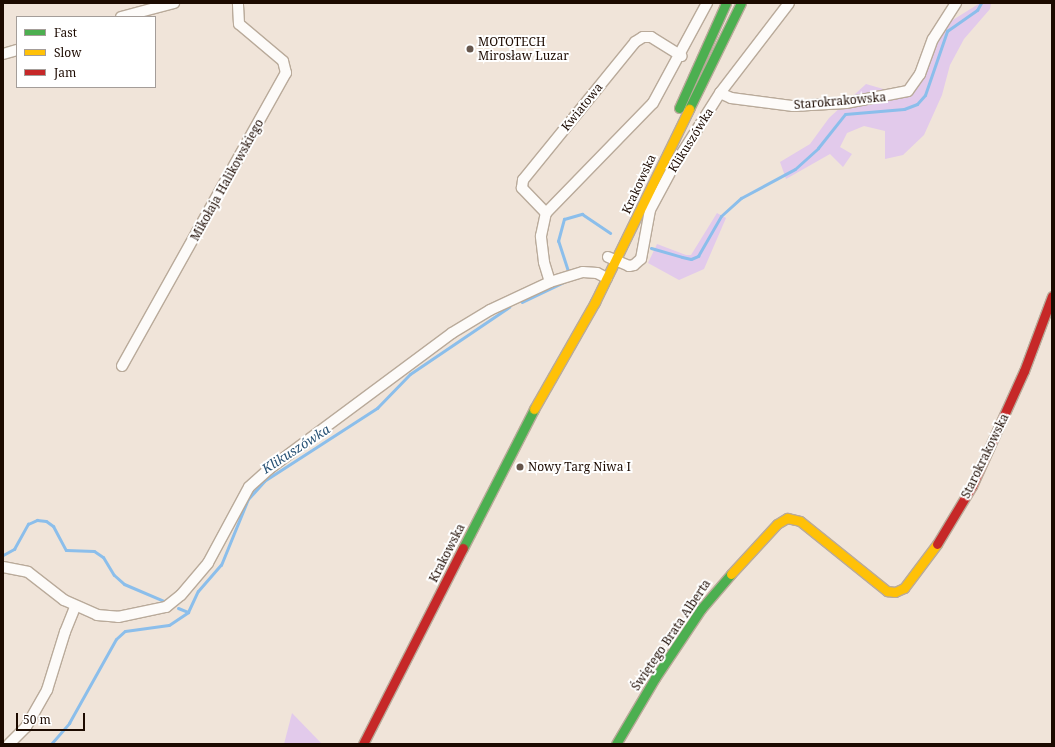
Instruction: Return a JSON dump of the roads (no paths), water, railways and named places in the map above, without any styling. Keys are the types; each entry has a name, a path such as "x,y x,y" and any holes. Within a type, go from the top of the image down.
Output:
{"main road":[{"name":"Krakowska","path":"612,259 726,3"},
{"name":"Krakowska","path":"363,744 539,399 554,373 741,3"},
{"name":"Starokrakowska","path":"887,591 895,592 908,584 960,509 999,430 1052,296"},
{"name":"Świętego Brata Alberta","path":"616,744 655,678 701,609 721,584 776,524 787,518 800,521 887,591"}],"street":[{"path":"127,16 163,8 174,3"},
{"name":"Mikołaja Halikowskiego","path":"122,366 286,74 283,61 238,24 238,3"},
{"path":"550,282 544,262 541,236 546,213 653,103 681,56 707,3"},
{"name":"Klikuszówka","path":"612,259 634,265 642,259 650,210 679,156 720,93 789,3"},
{"name":"Starokrakowska","path":"720,93 731,98 793,106 846,103 908,92 920,74 933,39 956,3"},
{"name":"Kwiatowa","path":"546,213 522,188 523,180 635,42 643,37 651,37 681,56"},
{"path":"3,54 16,50"},
{"path":"3,567 28,572 75,607 108,616 145,613 166,607 188,587 208,563 243,497 258,478 452,333 490,310 550,282 583,272 603,276"},
{"path":"9,744 26,727 48,690 64,632 75,607"}],"waterway":[{"name":"Klikuszówka","path":"651,248 691,259 698,256 721,216 741,198 795,169 818,148 845,114 904,109 917,104 925,95 947,31 977,10 981,3"},
{"name":"Klikuszówka","path":"568,271 558,241 564,219 582,214 610,233"},
{"name":"Klikuszówka","path":"522,302 564,282"},
{"name":"Klikuszówka","path":"51,744 69,723 116,639 125,631 169,625 188,612 198,591 221,565 248,499 264,481 377,408 410,374 509,307"},
{"path":"3,555 14,549 28,524 37,520 46,521 53,526 66,550 94,551 103,557 114,575 124,584 164,601"},
{"path":"178,608 188,612"}],"place":[{"name":"MOTOTECH Mirosław Luzar","path":"470,49"},
{"name":"Nowy Targ Niwa I","path":"520,467"}]}
